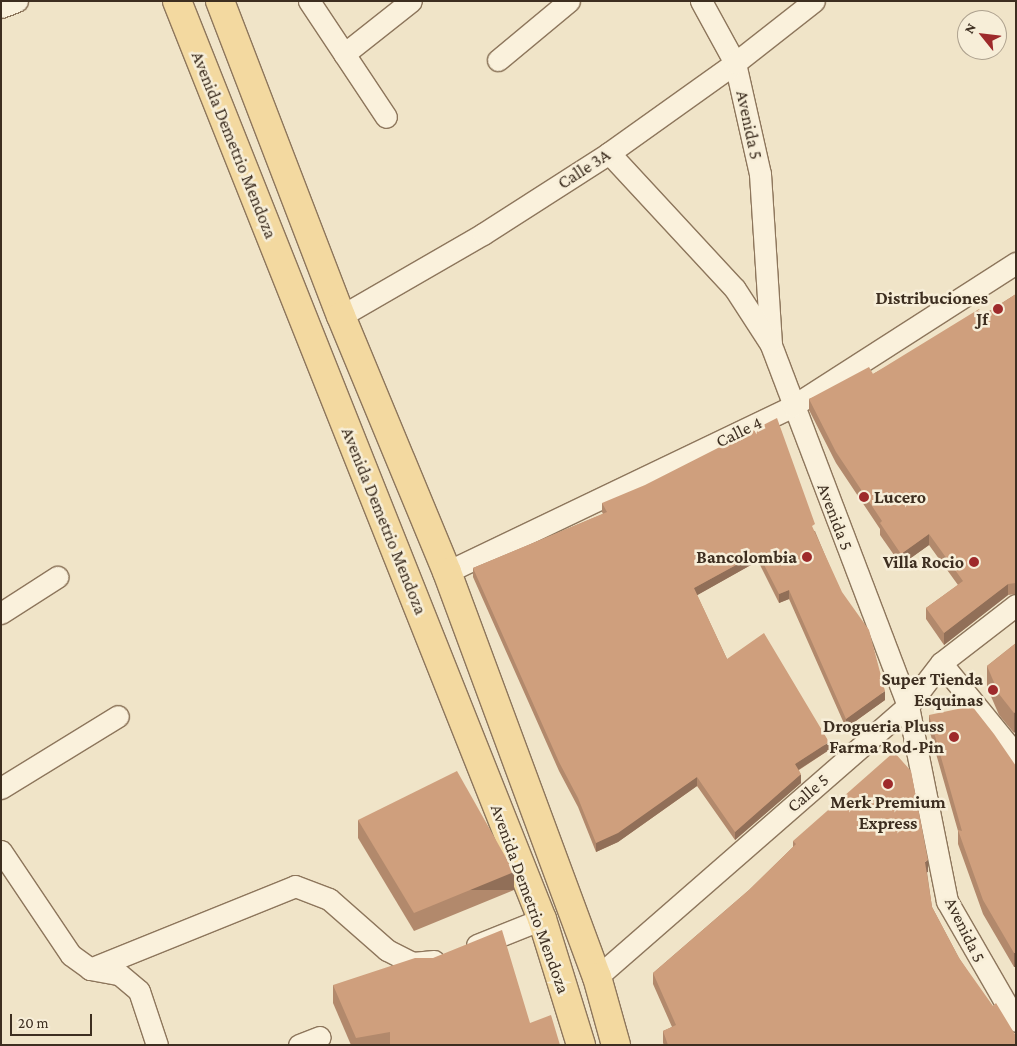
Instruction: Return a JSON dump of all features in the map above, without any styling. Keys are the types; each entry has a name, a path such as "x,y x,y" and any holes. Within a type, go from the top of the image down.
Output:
{"main road":[{"name":"Avenida Demetrio Mendoza","path":"177,1 542,919 581,1045"},
{"name":"Avenida Demetrio Mendoza","path":"226,4 341,316 447,572 597,977 616,1045"}],"street":[{"path":"1,7 17,1"},
{"path":"309,1 386,117"},
{"path":"344,54 411,1"},
{"path":"498,60 568,1"},
{"name":"Avenida 5","path":"701,1 735,63 760,174 771,344 908,706 947,901 1016,1021"},
{"name":"Calle 3A","path":"341,316 483,234 609,153 735,63 814,1"},
{"path":"609,153 734,289 771,344"},
{"name":"Calle 4","path":"447,572 793,406 1016,263"},
{"path":"1,613 57,577"},
{"name":"Calle 5","path":"597,977 908,706 940,663 1016,605"},
{"path":"940,663 1016,755"},
{"path":"1,788 118,716"},
{"path":"1,851 71,955 90,969 119,974 138,991 157,1045"},
{"path":"90,969 295,886 329,899 387,950 412,963 428,964 542,919"},
{"path":"300,1045 320,1037"}],"building":[{"path":"1016,294 1016,583 1008,584 944,633 926,608 963,581 929,534 901,554 880,523 882,521 836,452 809,399 869,367 873,374 979,309 983,315"},
{"path":"777,418 815,524 812,526 842,592 869,630 885,691 846,719 789,590 779,594 758,553 694,588 727,659 764,633 829,742 795,764 801,774 735,832 697,777 618,833 596,843 578,798 559,762 473,568 607,512 602,503 645,485"},
{"path":"1016,643 1016,712 1014,713 999,694 987,666"},
{"path":"972,706 1016,766 1016,953 1014,953 983,900 958,830 962,831 929,715"},
{"path":"894,752 911,771 928,860 925,862 932,907 959,958 993,1006 996,1003 1016,1036 1016,1045 668,1045 663,1031 676,1025 653,973 749,890 796,844 793,841"},
{"path":"457,771 514,872 414,913 358,820"},
{"path":"502,930 530,1023 551,1015 560,1045 390,1045 390,1032 356,1038 333,985 415,958 433,958"}],"place":[{"name":"Distribuciones Jf","path":"998,309"},
{"name":"Lucero","path":"864,497"},
{"name":"Bancolombia","path":"807,557"},
{"name":"Villa Rocio","path":"974,562"},
{"name":"Super Tienda Esquinas","path":"993,690"},
{"name":"Drogueria Pluss Farma Rod-Pin","path":"954,737"},
{"name":"Merk Premium Express","path":"888,784"}]}
